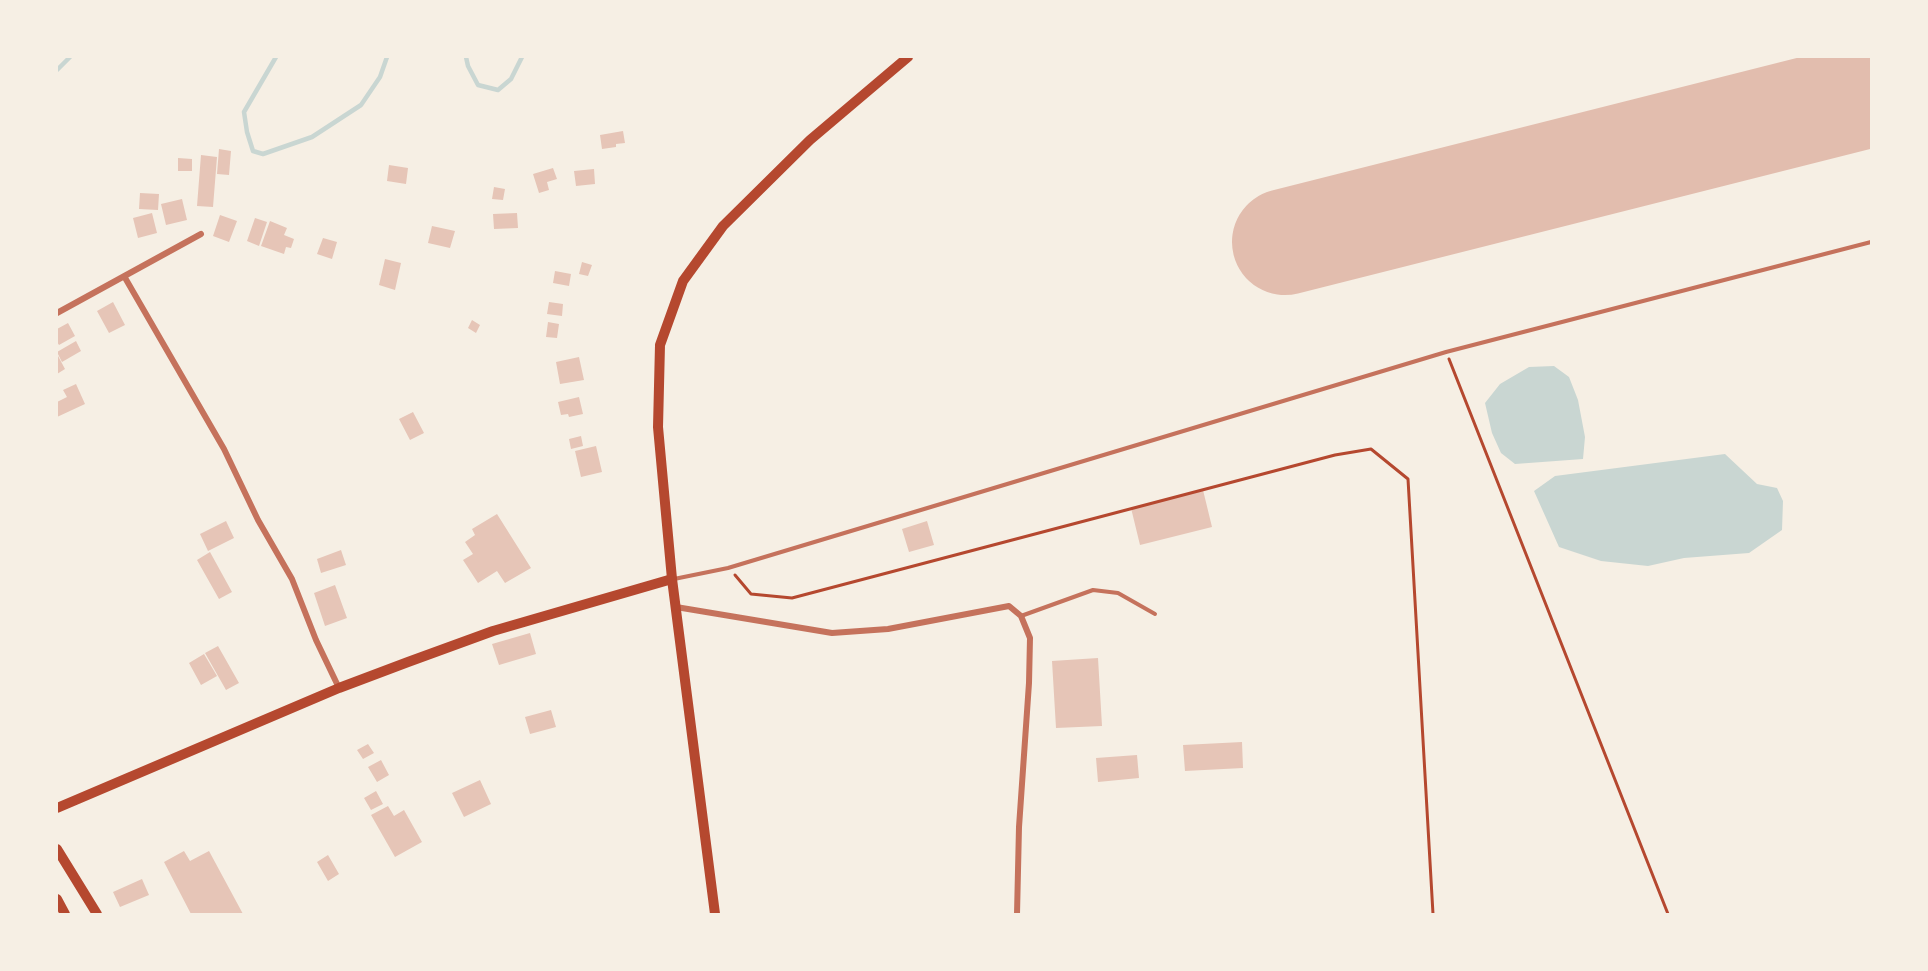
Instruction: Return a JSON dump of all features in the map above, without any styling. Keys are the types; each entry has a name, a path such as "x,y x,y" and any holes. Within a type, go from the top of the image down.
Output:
{"main road":[{"path":"715,914 672,579 658,427 660,345 683,281 723,226 810,140 908,57"},
{"path":"57,808 339,688 493,631 672,579"},
{"path":"57,849 97,914"},
{"path":"57,899 65,914"}],"street":[{"path":"57,313 201,234"},
{"path":"124,276 224,449 258,520 292,579 316,640 339,688"},
{"path":"676,607 832,633 888,629 1009,606 1021,616 1030,638 1018,827 1017,914"}],"lane":[{"path":"672,579 728,568 1446,352 1871,242"},
{"path":"1021,616 1093,590 1118,593 1155,614"}],"path":[{"path":"1446,352 1668,914"},
{"path":"728,568 751,594 792,598 1335,455 1371,449 1408,479 1433,914"}],"shaded area":[{"path":"1554,366 1569,377 1578,400 1585,437 1583,459 1515,464 1501,453 1492,433 1485,403 1500,384 1529,367"},
{"path":"1725,454 1757,484 1777,488 1783,501 1782,530 1749,553 1684,558 1648,566 1601,561 1559,547 1534,491 1555,476"}],"building":[{"path":"623,131 625,143 602,149 600,135"},
{"path":"219,149 231,151 229,175 217,174"},
{"path":"201,155 217,157 213,207 197,206"},
{"path":"178,158 192,159 192,171 178,171"},
{"path":"389,165 408,168 406,184 387,181"},
{"path":"553,168 557,179 547,182 549,190 539,193 533,174"},
{"path":"594,169 595,184 576,186 574,171"},
{"path":"494,187 505,189 503,200 492,199"},
{"path":"140,193 159,194 158,210 139,209"},
{"path":"182,199 187,220 166,225 161,204"},
{"path":"152,213 157,233 138,238 133,218"},
{"path":"517,213 518,228 494,229 493,214"},
{"path":"220,215 237,221 229,242 213,236"},
{"path":"255,218 267,222 259,246 247,241"},
{"path":"270,221 287,228 284,235 294,239 291,248 286,247 284,254 261,246"},
{"path":"432,226 455,231 450,248 428,243"},
{"path":"323,238 337,242 332,259 317,254"},
{"path":"385,259 401,263 395,290 379,285"},
{"path":"582,262 592,265 588,276 579,274"},
{"path":"555,271 571,274 569,286 553,283"},
{"path":"113,302 125,325 109,333 97,311"},
{"path":"549,302 563,304 562,316 547,314"},
{"path":"472,320 480,325 476,333 468,328"},
{"path":"548,322 559,324 557,338 546,337"},
{"path":"68,323 75,336 59,345 57,329"},
{"path":"76,341 81,351 62,362 57,352"},
{"path":"57,354 65,369 57,374"},
{"path":"579,357 584,380 560,384 556,362"},
{"path":"76,384 85,404 57,417 57,402 67,397 63,390"},
{"path":"579,397 583,414 569,417 568,414 561,415 558,402"},
{"path":"413,412 424,433 410,440 399,419"},
{"path":"581,436 583,446 571,449 569,439"},
{"path":"596,446 602,472 581,477 575,451"},
{"path":"1203,490 1212,527 1140,545 1131,508"},
{"path":"497,514 531,568 505,583 497,571 478,583 463,560 473,554 465,542 475,535 472,529"},
{"path":"226,521 234,538 208,551 200,534"},
{"path":"927,521 934,545 909,552 902,529"},
{"path":"341,550 346,565 321,573 317,559"},
{"path":"210,552 232,592 219,599 197,560"},
{"path":"335,585 347,618 325,626 314,593"},
{"path":"530,633 536,654 499,665 492,644"},
{"path":"218,646 239,683 226,690 205,653"},
{"path":"204,654 217,676 201,685 189,663"},
{"path":"1098,658 1102,726 1056,728 1052,661"},
{"path":"551,710 556,727 530,734 525,717"},
{"path":"1242,742 1243,768 1185,771 1183,745"},
{"path":"368,744 374,753 363,759 357,750"},
{"path":"1137,755 1139,778 1098,782 1096,758"},
{"path":"381,760 389,775 377,782 368,767"},
{"path":"480,780 491,804 464,817 452,793"},
{"path":"376,791 383,804 371,810 364,798"},
{"path":"388,806 394,816 404,810 422,842 395,857 371,815"},
{"path":"184,851 190,861 209,851 243,914 191,914 164,862"},
{"path":"328,855 339,874 328,881 317,862"},
{"path":"142,879 149,895 120,907 113,892"}],"waterway":[{"path":"57,70 70,57"},
{"path":"276,57 244,112 253,151 263,154 312,137 361,105 380,77 387,57"},
{"path":"466,57 478,85 498,90 511,79 522,57"}],"runway":[{"path":"1285,242 1871,94"}]}
